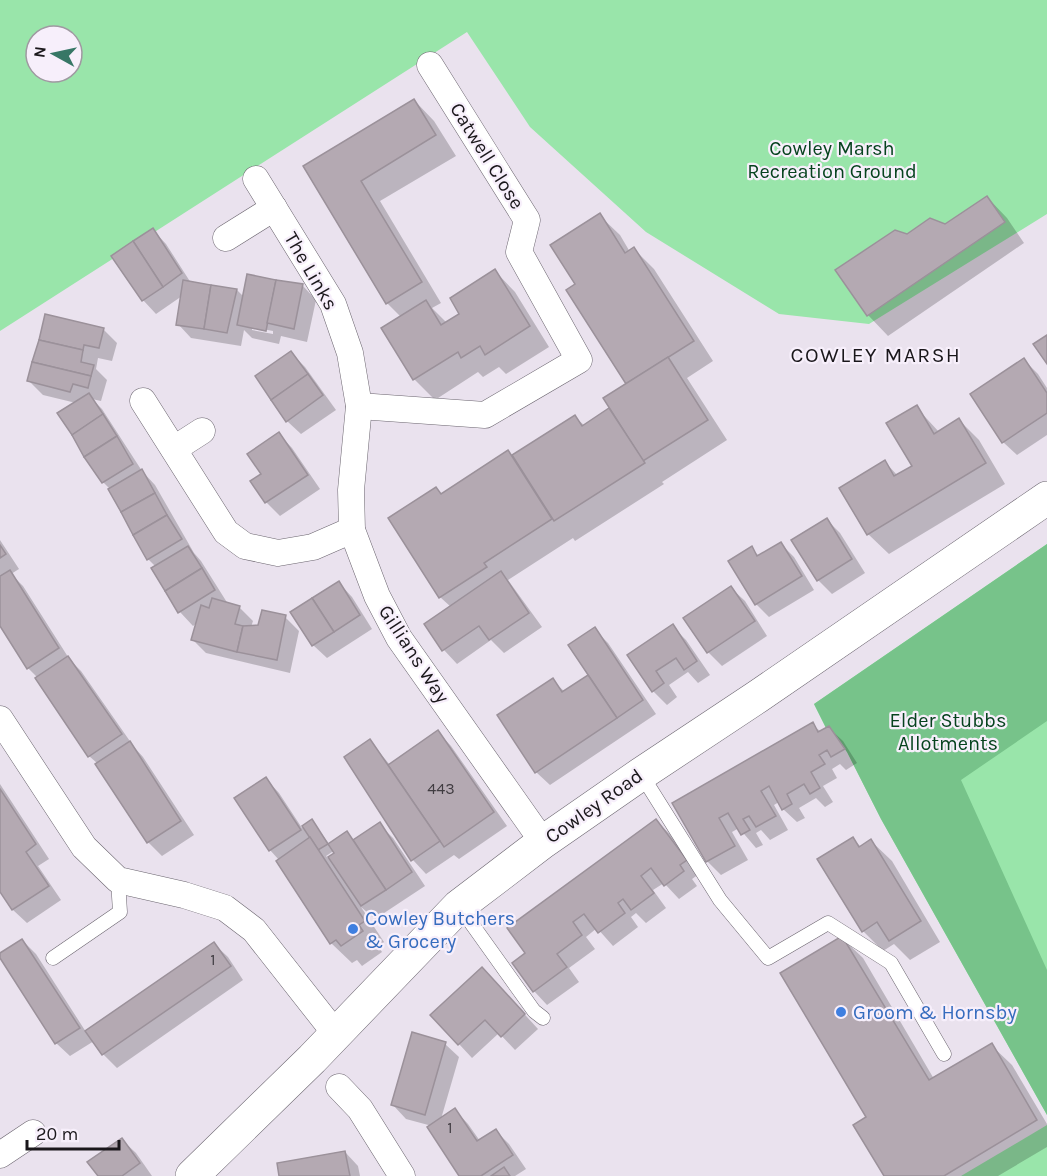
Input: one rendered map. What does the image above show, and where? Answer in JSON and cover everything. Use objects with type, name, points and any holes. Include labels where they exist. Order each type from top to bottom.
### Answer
[{"type":"main road","name":"Cowley Road","points":[[192,1176],[312,1059],[459,906],[543,842],[641,774],[758,697],[1047,498]]},
{"type":"street","name":"Catwell Close","points":[[359,406],[485,415],[579,360],[519,252],[527,220],[430,64]]},
{"type":"street","name":"The Links","points":[[256,179],[333,304],[350,353],[359,406]]},
{"type":"street","points":[[226,238],[274,208]]},
{"type":"street","points":[[143,401],[226,532],[245,546],[278,553],[313,547],[352,530]]},
{"type":"street","name":"Gillians Way","points":[[359,406],[351,490],[352,530],[376,597],[399,638],[543,842]]},
{"type":"street","points":[[174,449],[202,431]]},
{"type":"street","points":[[0,719],[84,847],[118,880],[184,895],[225,908],[254,930],[335,1033]]},
{"type":"street","points":[[339,1087],[360,1109],[402,1176]]},
{"type":"street","points":[[0,1155],[33,1133]]},
{"type":"lane","points":[[641,774],[720,900],[768,958],[828,923],[891,963],[944,1054]]},
{"type":"lane","points":[[53,958],[120,912],[118,880]]},
{"type":"lane","points":[[459,906],[534,1011],[543,1018]]},
{"type":"green space","name":"Cowley Marsh Recreation Ground","points":[[0,0],[1047,0],[1047,214],[869,324],[779,314],[646,232],[530,127],[467,32],[0,331]]},
{"type":"green space","name":"Elder Stubbs Allotments","points":[[1047,544],[1047,1115],[881,819],[847,752],[829,726],[826,728],[814,704]]},
{"type":"green space","name":"Elder Stubbs Allotments","points":[[1047,544],[1047,721],[961,780],[1047,970],[1047,1115],[881,819],[847,752],[829,726],[826,728],[814,704]]},
{"type":"green space","points":[[1047,1125],[1047,1176],[961,1176]]},
{"type":"building","points":[[414,99],[436,135],[361,181],[422,282],[386,304],[303,166]]},
{"type":"building","points":[[987,196],[1005,222],[867,316],[835,270],[895,230],[907,234],[930,218],[945,224]]},
{"type":"building","points":[[600,213],[625,253],[634,247],[694,341],[626,384],[566,290],[575,284],[550,245]]},
{"type":"building","points":[[153,228],[182,273],[163,287],[133,241]]},
{"type":"building","points":[[133,241],[163,287],[142,301],[111,256]]},
{"type":"building","points":[[495,269],[530,326],[485,355],[480,346],[461,358],[458,352],[413,380],[381,328],[426,300],[441,325],[459,314],[450,298]]},
{"type":"building","points":[[247,274],[276,280],[266,331],[237,325]]},
{"type":"building","points":[[183,280],[211,285],[204,329],[176,325]]},
{"type":"building","points":[[276,280],[303,284],[294,329],[267,323]]},
{"type":"building","points":[[211,285],[237,289],[227,333],[204,329]]},
{"type":"building","points":[[45,314],[104,328],[99,348],[84,345],[83,350],[39,340]]},
{"type":"building","points":[[1047,335],[1047,364],[1033,344]]},
{"type":"building","points":[[39,340],[83,350],[81,362],[94,365],[91,376],[32,362]]},
{"type":"building","points":[[291,351],[308,374],[271,400],[255,376]]},
{"type":"building","points":[[668,357],[708,420],[643,461],[603,398]]},
{"type":"building","points":[[1024,358],[1047,393],[1047,413],[1002,443],[970,394]]},
{"type":"building","points":[[32,362],[91,376],[88,388],[73,384],[70,392],[27,381]]},
{"type":"building","points":[[308,374],[323,395],[286,422],[271,400]]},
{"type":"building","points":[[89,393],[103,414],[72,435],[57,413]]},
{"type":"building","points":[[917,405],[934,434],[959,418],[986,463],[867,535],[839,488],[885,460],[894,476],[912,466],[886,423]]},
{"type":"building","points":[[609,408],[645,463],[554,521],[512,455],[575,415],[582,426]]},
{"type":"building","points":[[103,414],[117,436],[84,457],[72,435]]},
{"type":"building","points":[[279,432],[308,475],[265,503],[250,481],[261,474],[247,454]]},
{"type":"building","points":[[117,436],[133,464],[102,483],[84,457]]},
{"type":"building","points":[[508,450],[552,519],[484,563],[487,567],[439,598],[388,518],[436,487],[441,494]]},
{"type":"building","points":[[142,469],[155,493],[121,512],[108,489]]},
{"type":"building","points":[[155,493],[167,515],[133,535],[121,512]]},
{"type":"building","points":[[167,515],[182,539],[147,560],[133,535]]},
{"type":"building","points":[[827,518],[852,559],[817,581],[791,540]]},
{"type":"building","points":[[781,542],[802,576],[755,605],[728,561],[752,546],[757,556]]},
{"type":"building","points":[[0,545],[6,554],[0,558]]},
{"type":"building","points":[[188,546],[202,568],[165,591],[151,568]]},
{"type":"building","points":[[202,568],[215,590],[178,613],[165,591]]},
{"type":"building","points":[[10,570],[59,648],[27,669],[0,626],[0,576]]},
{"type":"building","points":[[501,571],[529,613],[489,640],[479,626],[442,651],[424,624]]},
{"type":"building","points":[[339,581],[360,615],[334,632],[312,598]]},
{"type":"building","points":[[731,586],[755,621],[707,653],[683,618]]},
{"type":"building","points":[[212,598],[240,606],[235,624],[243,626],[237,652],[191,640],[201,605],[209,608]]},
{"type":"building","points":[[312,598],[334,632],[312,646],[290,612]]},
{"type":"building","points":[[262,610],[286,615],[277,660],[237,652],[243,626],[258,625]]},
{"type":"building","points":[[673,624],[697,661],[684,670],[676,658],[656,671],[664,683],[652,692],[627,655]]},
{"type":"building","points":[[595,627],[643,700],[617,718],[568,645]]},
{"type":"building","points":[[68,656],[122,734],[88,757],[35,678]]},
{"type":"building","points":[[588,675],[617,718],[535,773],[497,715],[553,678],[562,692]]},
{"type":"building","points":[[813,722],[818,732],[829,726],[845,749],[831,757],[827,750],[819,755],[825,764],[811,772],[820,788],[810,794],[804,784],[787,794],[792,804],[782,810],[769,786],[761,791],[776,816],[756,827],[749,816],[743,819],[750,830],[741,835],[728,813],[719,818],[735,846],[706,862],[672,803]]},
{"type":"building","points":[[438,730],[494,812],[444,847],[388,765]]},
{"type":"building","points":[[370,739],[440,841],[411,861],[344,757]]},
{"type":"building","points":[[130,741],[181,821],[147,843],[95,764]]},
{"type":"building","points":[[266,777],[301,830],[269,851],[234,798]]},
{"type":"building","points":[[0,789],[36,844],[26,852],[49,886],[12,910],[0,892]]},
{"type":"building","points":[[312,819],[328,844],[318,850],[302,826]]},
{"type":"building","points":[[656,819],[687,860],[680,865],[684,871],[664,886],[651,868],[641,876],[654,893],[631,910],[623,899],[618,903],[625,913],[598,933],[584,914],[573,922],[582,935],[557,954],[567,967],[533,992],[512,963],[525,953],[507,928]]},
{"type":"building","points":[[380,822],[412,872],[386,890],[353,840]]},
{"type":"building","points":[[347,831],[386,890],[361,906],[328,857],[334,853],[328,844]]},
{"type":"building","points":[[310,837],[365,921],[359,925],[363,931],[341,946],[336,940],[330,944],[276,861]]},
{"type":"building","points":[[853,837],[859,847],[871,839],[921,921],[889,941],[877,922],[862,932],[817,859]]},
{"type":"building","points":[[842,936],[929,1080],[992,1043],[1037,1120],[944,1176],[884,1176],[853,1125],[866,1117],[780,973]]},
{"type":"building","points":[[22,939],[80,1028],[55,1044],[0,958],[0,953]]},
{"type":"building","points":[[214,942],[231,966],[102,1055],[85,1031]]},
{"type":"building","points":[[482,967],[525,1014],[501,1037],[485,1020],[458,1045],[430,1015]]},
{"type":"building","points":[[412,1032],[446,1042],[425,1115],[391,1105]]},
{"type":"building","points":[[455,1108],[477,1141],[496,1129],[513,1155],[481,1176],[459,1176],[427,1127]]},
{"type":"building","points":[[122,1138],[140,1163],[122,1176],[98,1176],[87,1162]]},
{"type":"building","points":[[345,1151],[350,1176],[279,1176],[277,1163]]},
{"type":"building","points":[[504,1167],[510,1176],[491,1176]]},
{"type":"place","name":"Cowley Butchers & Grocery","points":[[353,929]]},
{"type":"place","name":"Groom & Hornsby","points":[[841,1012]]},
{"type":"district","name":"COWLEY MARSH","points":[[876,355]]}]
